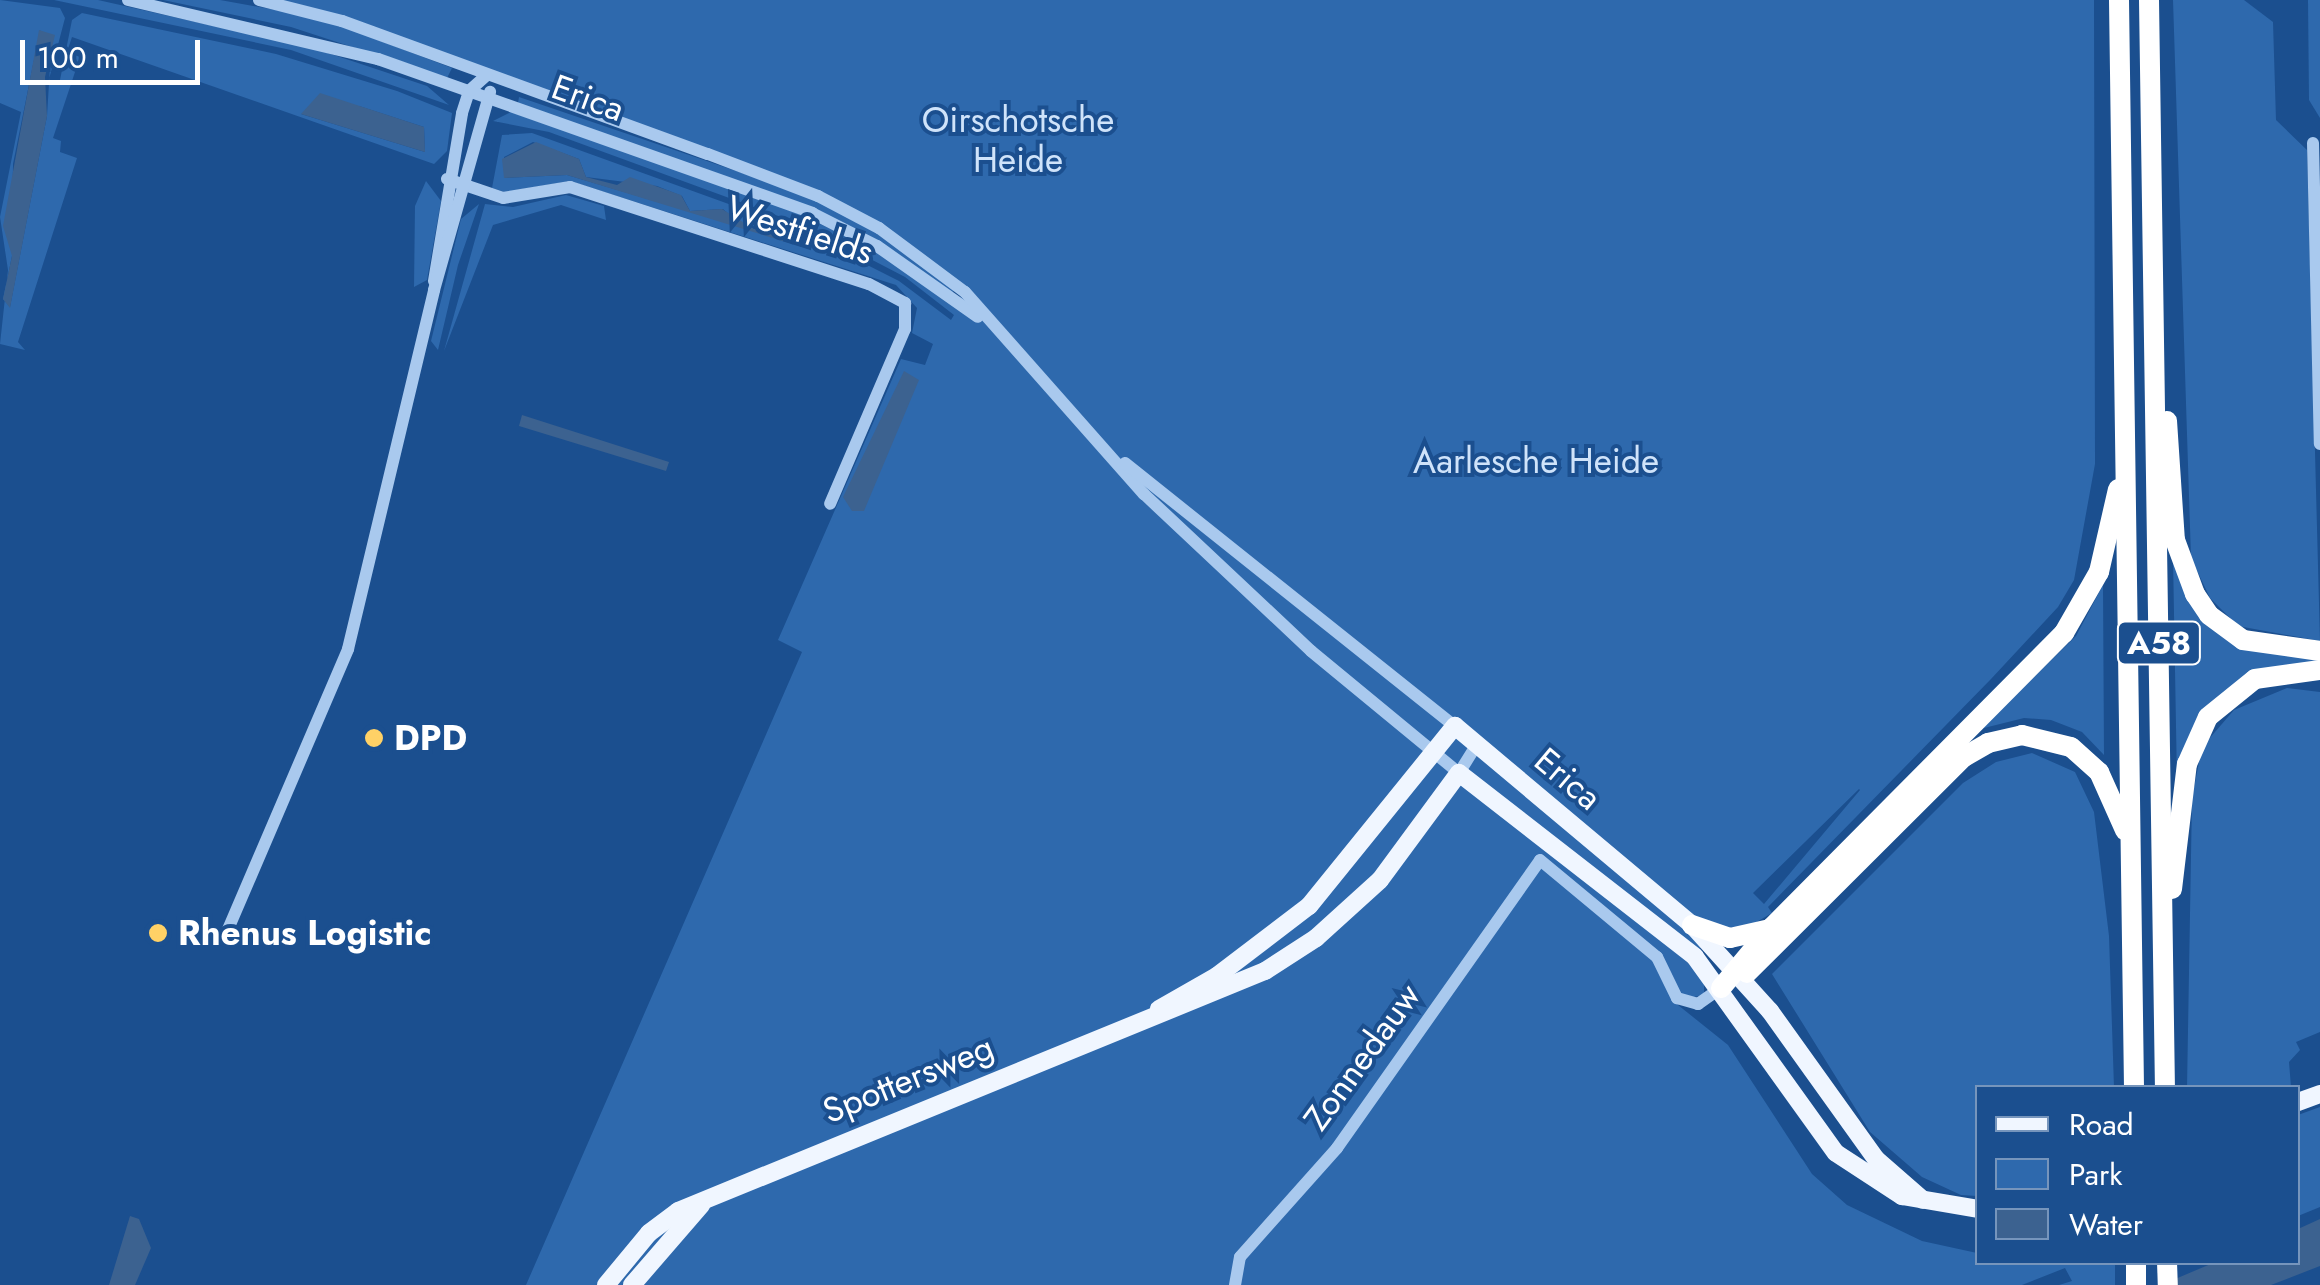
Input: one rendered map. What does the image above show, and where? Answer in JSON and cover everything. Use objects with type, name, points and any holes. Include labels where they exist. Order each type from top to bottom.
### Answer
[{"type":"highway","name":"A58","points":[[2119,0],[2134,1085]]},
{"type":"highway","name":"A58","points":[[2150,0],[2165,1085]]},
{"type":"highway","name":"A58","points":[[2155,341],[2176,540],[2186,579],[2209,615],[2243,640],[2320,652]]},
{"type":"highway","name":"A58","points":[[1738,973],[1772,928],[2064,633],[2098,572],[2125,458]]},
{"type":"highway","name":"A58","points":[[2163,946],[2184,779],[2201,726],[2226,697],[2256,680],[2320,670]]},
{"type":"highway","name":"A58","points":[[1738,973],[1964,758],[1988,743],[2033,736],[2082,754],[2104,780],[2130,841]]},
{"type":"highway","points":[[1692,924],[1730,938],[1772,928]]},
{"type":"highway","points":[[1721,988],[1738,973]]},
{"type":"main road","name":"Erica","points":[[1454,726],[1692,924],[1738,973],[1876,1159],[1923,1200]]},
{"type":"main road","name":"Spottersweg","points":[[1137,1023],[1216,976],[1310,906],[1454,726]]},
{"type":"main road","name":"Erica","points":[[1458,772],[1643,912],[1721,988],[1836,1153],[1882,1186],[1923,1200],[1975,1209]]},
{"type":"main road","name":"Spottersweg","points":[[606,1285],[648,1233],[704,1200],[1232,988],[1316,938],[1380,880],[1458,772]]},
{"type":"main road","name":"Spottersweg","points":[[632,1285],[704,1200]]},
{"type":"street","name":"Erica","points":[[128,0],[320,41],[469,90],[851,231],[996,331]]},
{"type":"street","name":"Erica","points":[[259,0],[328,16],[844,208],[937,268],[1222,573],[1458,772]]},
{"type":"street","points":[[226,934],[335,690],[434,290],[491,98],[487,75],[469,90],[446,179],[434,290]]},
{"type":"street","points":[[2313,143],[2320,444]]},
{"type":"street","name":"Westfields","points":[[446,179],[503,198],[570,187],[870,284],[905,304],[905,330],[830,504]]},
{"type":"street","name":"Erica","points":[[1119,460],[1146,475],[1454,726]]},
{"type":"street","name":"Spottersweg","points":[[1458,772],[1477,744]]},
{"type":"street","name":"Zonnedauw","points":[[1236,1285],[1240,1257],[1336,1148],[1540,860],[1657,957],[1677,998],[1698,1004],[1721,988]]},
{"type":"green space","points":[[0,0],[60,8],[65,18],[49,78],[50,67],[40,30],[13,164],[12,256],[7,281],[0,217],[21,112],[0,103]]},
{"type":"green space","points":[[54,0],[98,0],[316,49],[427,86],[449,105],[291,50]]},
{"type":"green space","points":[[163,0],[220,0],[320,18],[452,68],[447,78],[291,27]]},
{"type":"green space","name":"Aarlesche Heide","points":[[280,0],[2094,0],[2095,464],[2074,580],[2058,607],[1991,679],[1768,907],[1772,913],[1748,927],[1720,928],[1687,962],[1704,980],[1704,995],[1673,1001],[1728,1045],[1812,1174],[1847,1205],[1922,1241],[1975,1253],[1975,1265],[2115,1265],[2115,1285],[2059,1285],[2072,1281],[2065,1268],[2022,1285],[526,1285],[802,652],[778,640],[901,359],[925,365],[933,344],[912,333],[917,308],[896,285],[570,181],[505,192],[492,188],[502,135],[532,133],[790,226],[899,281],[951,320],[954,315],[905,277],[811,228],[549,132],[493,121],[511,112],[788,209],[882,253],[958,306],[965,288],[871,219]],"holes":[[[533,142],[579,159],[586,177],[657,186],[682,196],[690,211],[723,209],[741,225],[776,228],[809,247],[567,175],[504,178],[504,157]],[[1860,790],[1764,904],[1753,893]]]},
{"type":"green space","points":[[2173,0],[2244,0],[2273,22],[2276,120],[2307,150],[2320,641],[2238,626],[2210,598],[2191,558]]},
{"type":"green space","points":[[2308,0],[2320,0],[2320,118],[2309,100]]},
{"type":"green space","points":[[82,13],[276,54],[397,91],[452,113],[447,151],[434,164],[72,37],[67,52],[80,57],[53,138],[61,141],[60,152],[77,158],[18,342],[25,350],[0,344],[5,301],[10,307],[47,116],[49,83],[59,85],[72,20]],"holes":[[[359,106],[424,127],[425,152],[301,114]]]},
{"type":"green space","points":[[519,97],[798,192],[855,218],[955,289],[952,293],[885,246],[518,103]]},
{"type":"green space","points":[[426,181],[441,201],[427,280],[414,287],[415,206]]},
{"type":"green space","points":[[566,195],[604,206],[606,220],[561,205],[493,225],[444,351],[485,204],[513,207]]},
{"type":"green space","points":[[479,204],[458,265],[438,350],[431,341],[461,219]]},
{"type":"green space","points":[[2173,558],[2203,614],[2320,662],[2233,686],[2177,782]]},
{"type":"green space","points":[[2103,585],[2104,755],[2082,732],[2051,720],[2024,718],[1980,729],[2076,636]]},
{"type":"green space","points":[[2287,688],[2320,692],[2320,1032],[2296,1042],[2300,1050],[2289,1062],[2291,1085],[2187,1085],[2192,798],[2202,747],[2234,710]]},
{"type":"green space","points":[[2032,753],[2075,772],[2094,812],[2109,936],[2114,1085],[1975,1085],[1975,1196],[1961,1195],[1922,1177],[1870,1132],[1772,974],[1963,783],[1996,762]]},
{"type":"green space","points":[[2320,1107],[2320,1207],[2300,1215],[2300,1114]]},
{"type":"water","points":[[39,30],[55,35],[45,77],[47,116],[10,308],[3,299],[12,256],[3,226]]},
{"type":"water","points":[[320,93],[424,127],[425,152],[301,114]]},
{"type":"water","points":[[536,142],[579,159],[586,177],[617,185],[630,177],[681,195],[690,211],[722,209],[754,229],[772,227],[801,238],[809,249],[567,175],[504,178],[502,159]]},
{"type":"water","points":[[904,371],[919,380],[864,511],[852,511],[843,497]]},
{"type":"water","points":[[522,415],[669,462],[666,471],[519,426]]},
{"type":"water","points":[[130,1216],[139,1219],[151,1248],[135,1285],[109,1285]]},
{"type":"water","points":[[2320,1219],[2320,1266],[2271,1285],[2161,1285],[2208,1265],[2300,1265],[2300,1228]]},
{"type":"place","name":"DPD","points":[[374,738]]},
{"type":"place","name":"Rhenus Logistic","points":[[158,933]]},
{"type":"park label","name":"Oirschotsche Heide","points":[[1018,140]]}]
